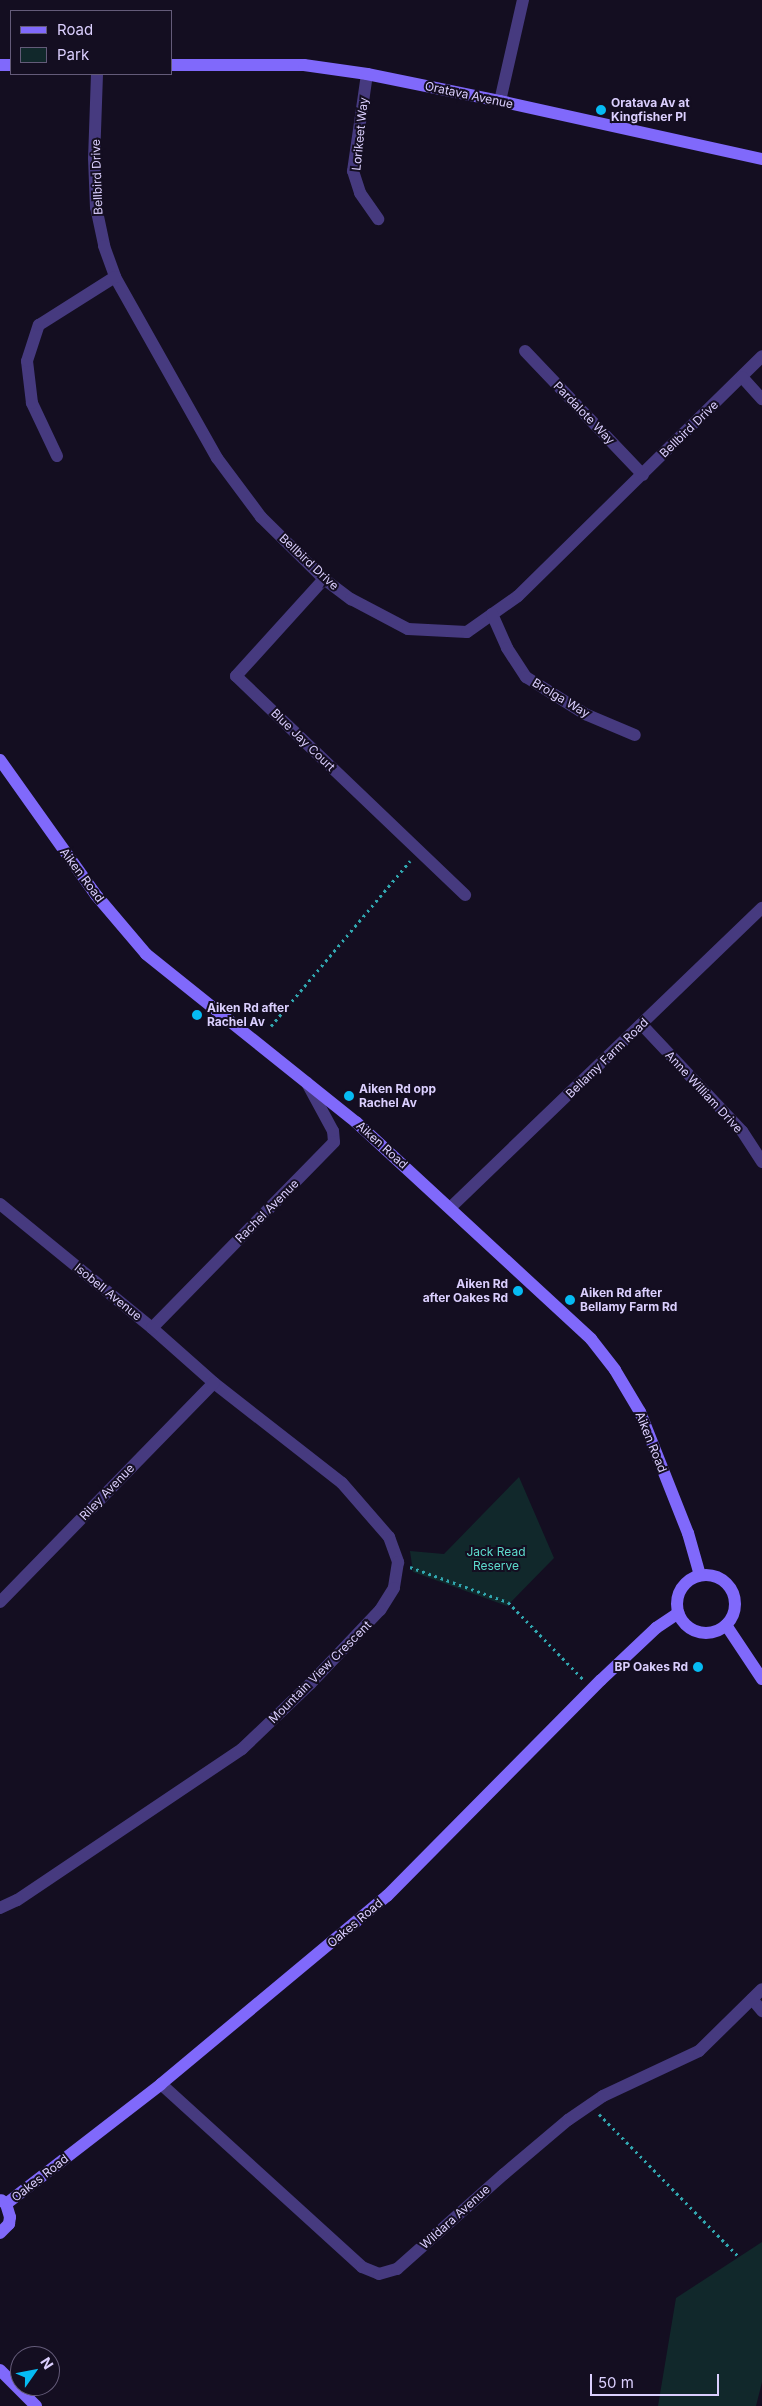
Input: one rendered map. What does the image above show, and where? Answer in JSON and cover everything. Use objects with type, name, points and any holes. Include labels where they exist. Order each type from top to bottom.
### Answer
[{"type":"street","points":[[500,101],[523,0]]},
{"type":"street","name":"Oratava Avenue","points":[[172,65],[304,65],[367,74],[500,101],[762,159]]},
{"type":"street","name":"Lorikeet Way","points":[[367,74],[353,171],[360,193],[378,219]]},
{"type":"street","name":"Bellbird Drive","points":[[97,75],[94,158],[96,206],[104,246],[115,277],[218,458],[262,517],[324,579],[350,600],[408,629],[466,632],[518,596],[762,356]]},
{"type":"street","points":[[56,456],[32,403],[27,361],[40,325],[115,277]]},
{"type":"street","name":"Pardalote Way","points":[[525,351],[643,474]]},
{"type":"street","points":[[742,377],[762,399]]},
{"type":"street","name":"Blue Jay Court","points":[[324,579],[236,676],[465,895]]},
{"type":"street","name":"Brolga Way","points":[[492,614],[508,648],[526,677],[585,714],[635,735]]},
{"type":"street","name":"Aiken Road","points":[[0,760],[96,895],[146,954],[356,1122],[591,1339],[615,1370],[640,1412],[688,1533],[700,1574]]},
{"type":"street","name":"Bellamy Farm Road","points":[[450,1208],[762,908]]},
{"type":"street","name":"Anne William Drive","points":[[642,1025],[742,1131],[762,1162]]},
{"type":"street","name":"Rachel Avenue","points":[[152,1328],[334,1142],[333,1130],[306,1081]]},
{"type":"street","name":"Isobell Avenue","points":[[0,1204],[152,1328],[214,1383]]},
{"type":"street","name":"Mountain View Crescent","points":[[0,1908],[17,1900],[242,1749],[310,1684],[380,1610],[394,1588],[398,1562],[389,1537],[342,1483],[214,1383]]},
{"type":"street","name":"Riley Avenue","points":[[0,1602],[214,1383]]},
{"type":"street","points":[[700,1574],[713,1575],[730,1587],[734,1596],[735,1607],[726,1625],[716,1632],[701,1633],[684,1623],[678,1613],[677,1602],[683,1586],[700,1574]]},
{"type":"street","name":"Oakes Road","points":[[3,2202],[161,2084],[387,1896],[592,1689],[656,1628],[678,1613]]},
{"type":"street","points":[[726,1625],[762,1679]]},
{"type":"street","name":"Wildara Avenue","points":[[161,2084],[362,2266],[379,2274],[397,2269],[568,2120],[603,2096],[700,2051],[762,1989]]},
{"type":"street","points":[[752,1999],[762,2011]]},
{"type":"street","points":[[0,2233],[8,2224],[10,2217],[3,2202]]},
{"type":"street","points":[[0,2370],[36,2406]]},
{"type":"path","points":[[271,1026],[419,851]]},
{"type":"path","points":[[398,1562],[508,1602],[592,1689]]},
{"type":"path","points":[[590,2105],[739,2257]]},
{"type":"green space","name":"Jack Read Reserve","points":[[519,1477],[554,1558],[507,1606],[413,1572],[410,1551],[444,1554]]},
{"type":"green space","points":[[762,2242],[762,2382],[756,2406],[658,2406],[676,2298]]},
{"type":"place","name":"Oratava Av at Kingfisher Pl","points":[[601,110]]},
{"type":"place","name":"Aiken Rd after Rachel Av","points":[[197,1015]]},
{"type":"place","name":"Aiken Rd opp Rachel Av","points":[[349,1096]]},
{"type":"place","name":"Aiken Rd after Oakes Rd","points":[[518,1291]]},
{"type":"place","name":"Aiken Rd after Bellamy Farm Rd","points":[[570,1300]]},
{"type":"place","name":"BP Oakes Rd","points":[[698,1667]]}]
